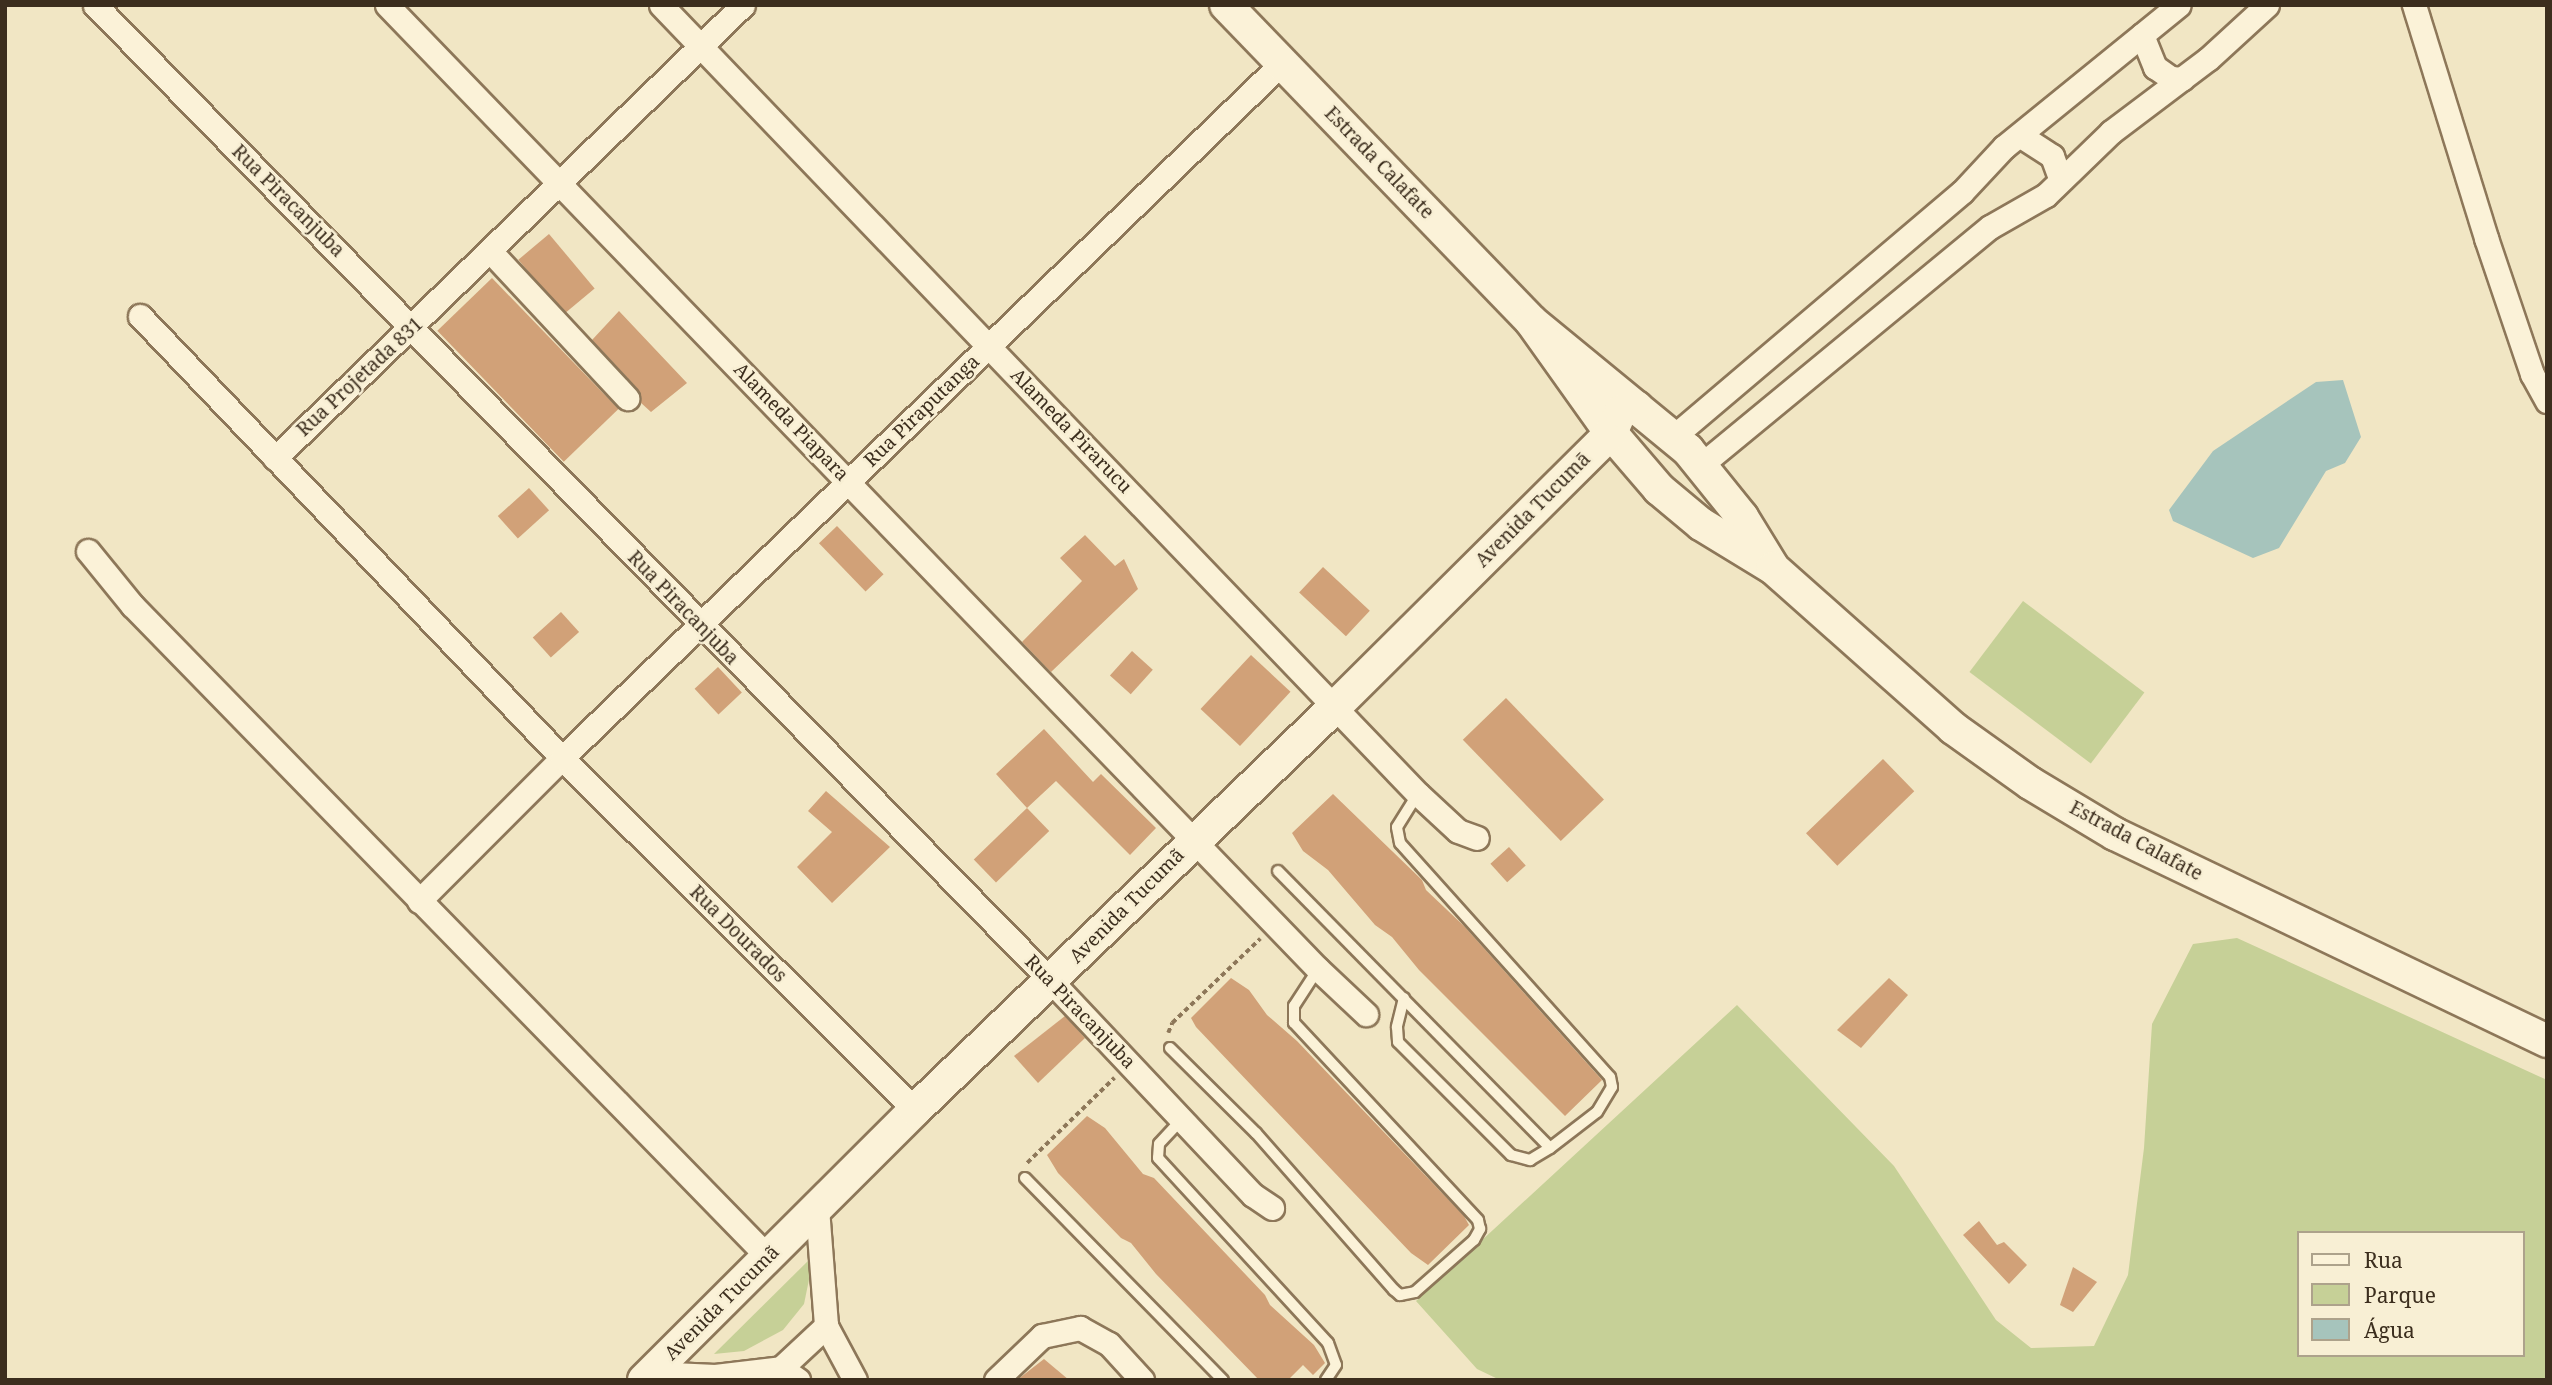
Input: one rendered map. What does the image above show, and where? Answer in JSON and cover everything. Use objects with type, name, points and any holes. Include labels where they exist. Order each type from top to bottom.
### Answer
[{"type":"street","name":"Rua Piracanjuba","points":[[95,5],[413,327],[699,625],[1051,981],[1253,1195],[1272,1208]]},
{"type":"street","name":"Alameda Piapara","points":[[387,5],[1318,969],[1366,1014]]},
{"type":"street","name":"Alameda Pirarucu","points":[[661,5],[1336,706]]},
{"type":"street","name":"Rua Projetada 831","points":[[275,458],[562,184],[743,5]]},
{"type":"street","name":"Estrada Calafate","points":[[1226,5],[1531,321],[1673,437],[1710,475],[1773,568]]},
{"type":"street","points":[[1673,437],[1962,192],[2004,147],[2021,136],[2179,5]]},
{"type":"street","points":[[1682,508],[1694,510],[1711,503],[1710,475],[1990,227],[2046,195],[2060,178],[2112,132],[2182,79],[2267,5]]},
{"type":"street","points":[[2414,5],[2532,374],[2547,401]]},
{"type":"street","points":[[2142,35],[2155,67],[2171,78],[2182,79]]},
{"type":"street","name":"Rua Piraputanga","points":[[419,901],[562,758],[1282,63]]},
{"type":"street","points":[[2021,136],[2052,156],[2060,178]]},
{"type":"street","points":[[491,252],[627,398]]},
{"type":"street","points":[[140,316],[562,758]]},
{"type":"street","name":"Estrada Calafate","points":[[1531,321],[1611,433],[1659,489],[1682,508],[1773,568],[1943,719],[2030,783],[2115,834],[2543,1033]]},
{"type":"street","name":"Avenida Tucumã","points":[[648,1376],[915,1110],[1336,706],[1611,433],[1621,411],[1637,407]]},
{"type":"street","points":[[88,551],[132,606],[768,1257]]},
{"type":"street","points":[[1336,706],[1418,794],[1458,831],[1477,838]]},
{"type":"street","name":"Rua Dourados","points":[[562,758],[915,1110]]},
{"type":"street","points":[[817,1208],[827,1326],[855,1380]]},
{"type":"street","points":[[648,1376],[790,1374],[827,1326]]},
{"type":"street","points":[[996,1380],[1042,1336],[1080,1328],[1109,1344],[1142,1380]]},
{"type":"lane","points":[[1404,998],[1397,1027],[1398,1042],[1511,1155],[1530,1160],[1550,1148],[1597,1112],[1612,1087],[1610,1077],[1400,843],[1396,827],[1418,794]]},
{"type":"lane","points":[[1278,871],[1550,1148]]},
{"type":"lane","points":[[1170,1048],[1261,1138],[1394,1290],[1400,1295],[1415,1292],[1474,1240],[1480,1229],[1478,1220],[1294,1023],[1293,1006],[1318,969]]},
{"type":"lane","points":[[1183,1118],[1159,1143],[1158,1158],[1328,1343],[1336,1365],[1326,1380]]},
{"type":"lane","points":[[1025,1178],[1223,1380]]},
{"type":"path","points":[[1170,1048],[1165,1040],[1172,1023],[1276,924]]},
{"type":"path","points":[[1025,1178],[1032,1156],[1130,1063]]},
{"type":"green space","points":[[2023,601],[2144,692],[2091,764],[1969,672]]},
{"type":"green space","points":[[2237,938],[2547,1080],[2547,1380],[1500,1380],[1477,1369],[1416,1301],[1737,1005],[1894,1166],[1996,1320],[2031,1348],[2094,1346],[2128,1275],[2144,1148],[2152,1024],[2193,944]]},
{"type":"green space","points":[[814,1255],[804,1304],[783,1330],[744,1351],[714,1354]]},
{"type":"water","points":[[2343,380],[2361,437],[2345,463],[2326,471],[2279,548],[2253,558],[2173,521],[2169,510],[2213,451],[2316,382]]},
{"type":"building","points":[[549,234],[595,288],[564,314],[518,260]]},
{"type":"building","points":[[492,278],[618,409],[564,462],[437,331]]},
{"type":"building","points":[[619,311],[687,383],[651,412],[640,402],[637,388],[592,340]]},
{"type":"building","points":[[529,488],[549,510],[518,538],[498,516]]},
{"type":"building","points":[[837,526],[884,574],[866,592],[819,543]]},
{"type":"building","points":[[1085,535],[1115,566],[1124,559],[1138,589],[1051,672],[1022,642],[1082,581],[1060,558]]},
{"type":"building","points":[[1323,567],[1370,611],[1346,636],[1299,593]]},
{"type":"building","points":[[561,612],[579,632],[551,657],[533,637]]},
{"type":"building","points":[[1132,651],[1153,670],[1131,694],[1110,676]]},
{"type":"building","points":[[1251,655],[1290,692],[1240,746],[1201,709]]},
{"type":"building","points":[[718,667],[742,693],[718,714],[695,689]]},
{"type":"building","points":[[1506,698],[1604,799],[1561,841],[1463,740]]},
{"type":"building","points":[[1044,729],[1093,782],[1101,774],[1156,828],[1130,855],[1056,781],[1027,808],[996,774]]},
{"type":"building","points":[[1883,759],[1914,791],[1837,866],[1806,833]]},
{"type":"building","points":[[826,791],[890,847],[832,903],[797,867],[832,832],[808,811]]},
{"type":"building","points":[[1333,794],[1422,880],[1426,890],[1464,926],[1602,1080],[1565,1116],[1419,970],[1392,937],[1375,925],[1328,870],[1303,851],[1292,833]]},
{"type":"building","points":[[1027,808],[1049,831],[996,882],[974,859]]},
{"type":"building","points":[[1509,847],[1526,866],[1507,882],[1490,864]]},
{"type":"building","points":[[1231,978],[1249,990],[1267,1015],[1297,1041],[1464,1216],[1469,1225],[1428,1265],[1411,1253],[1196,1027],[1191,1018]]},
{"type":"building","points":[[1889,978],[1908,995],[1861,1048],[1837,1030]]},
{"type":"building","points":[[1065,1016],[1085,1038],[1038,1083],[1014,1056]]},
{"type":"building","points":[[1087,1116],[1105,1128],[1143,1174],[1154,1178],[1265,1295],[1270,1305],[1314,1345],[1325,1363],[1313,1375],[1303,1365],[1288,1380],[1259,1380],[1156,1274],[1131,1243],[1121,1238],[1058,1173],[1047,1155]]},
{"type":"building","points":[[1979,1221],[1997,1245],[2004,1242],[2027,1265],[2009,1284],[1963,1235]]},
{"type":"building","points":[[2073,1267],[2097,1282],[2073,1312],[2060,1305]]},
{"type":"building","points":[[1044,1359],[1069,1380],[1017,1380]]}]
